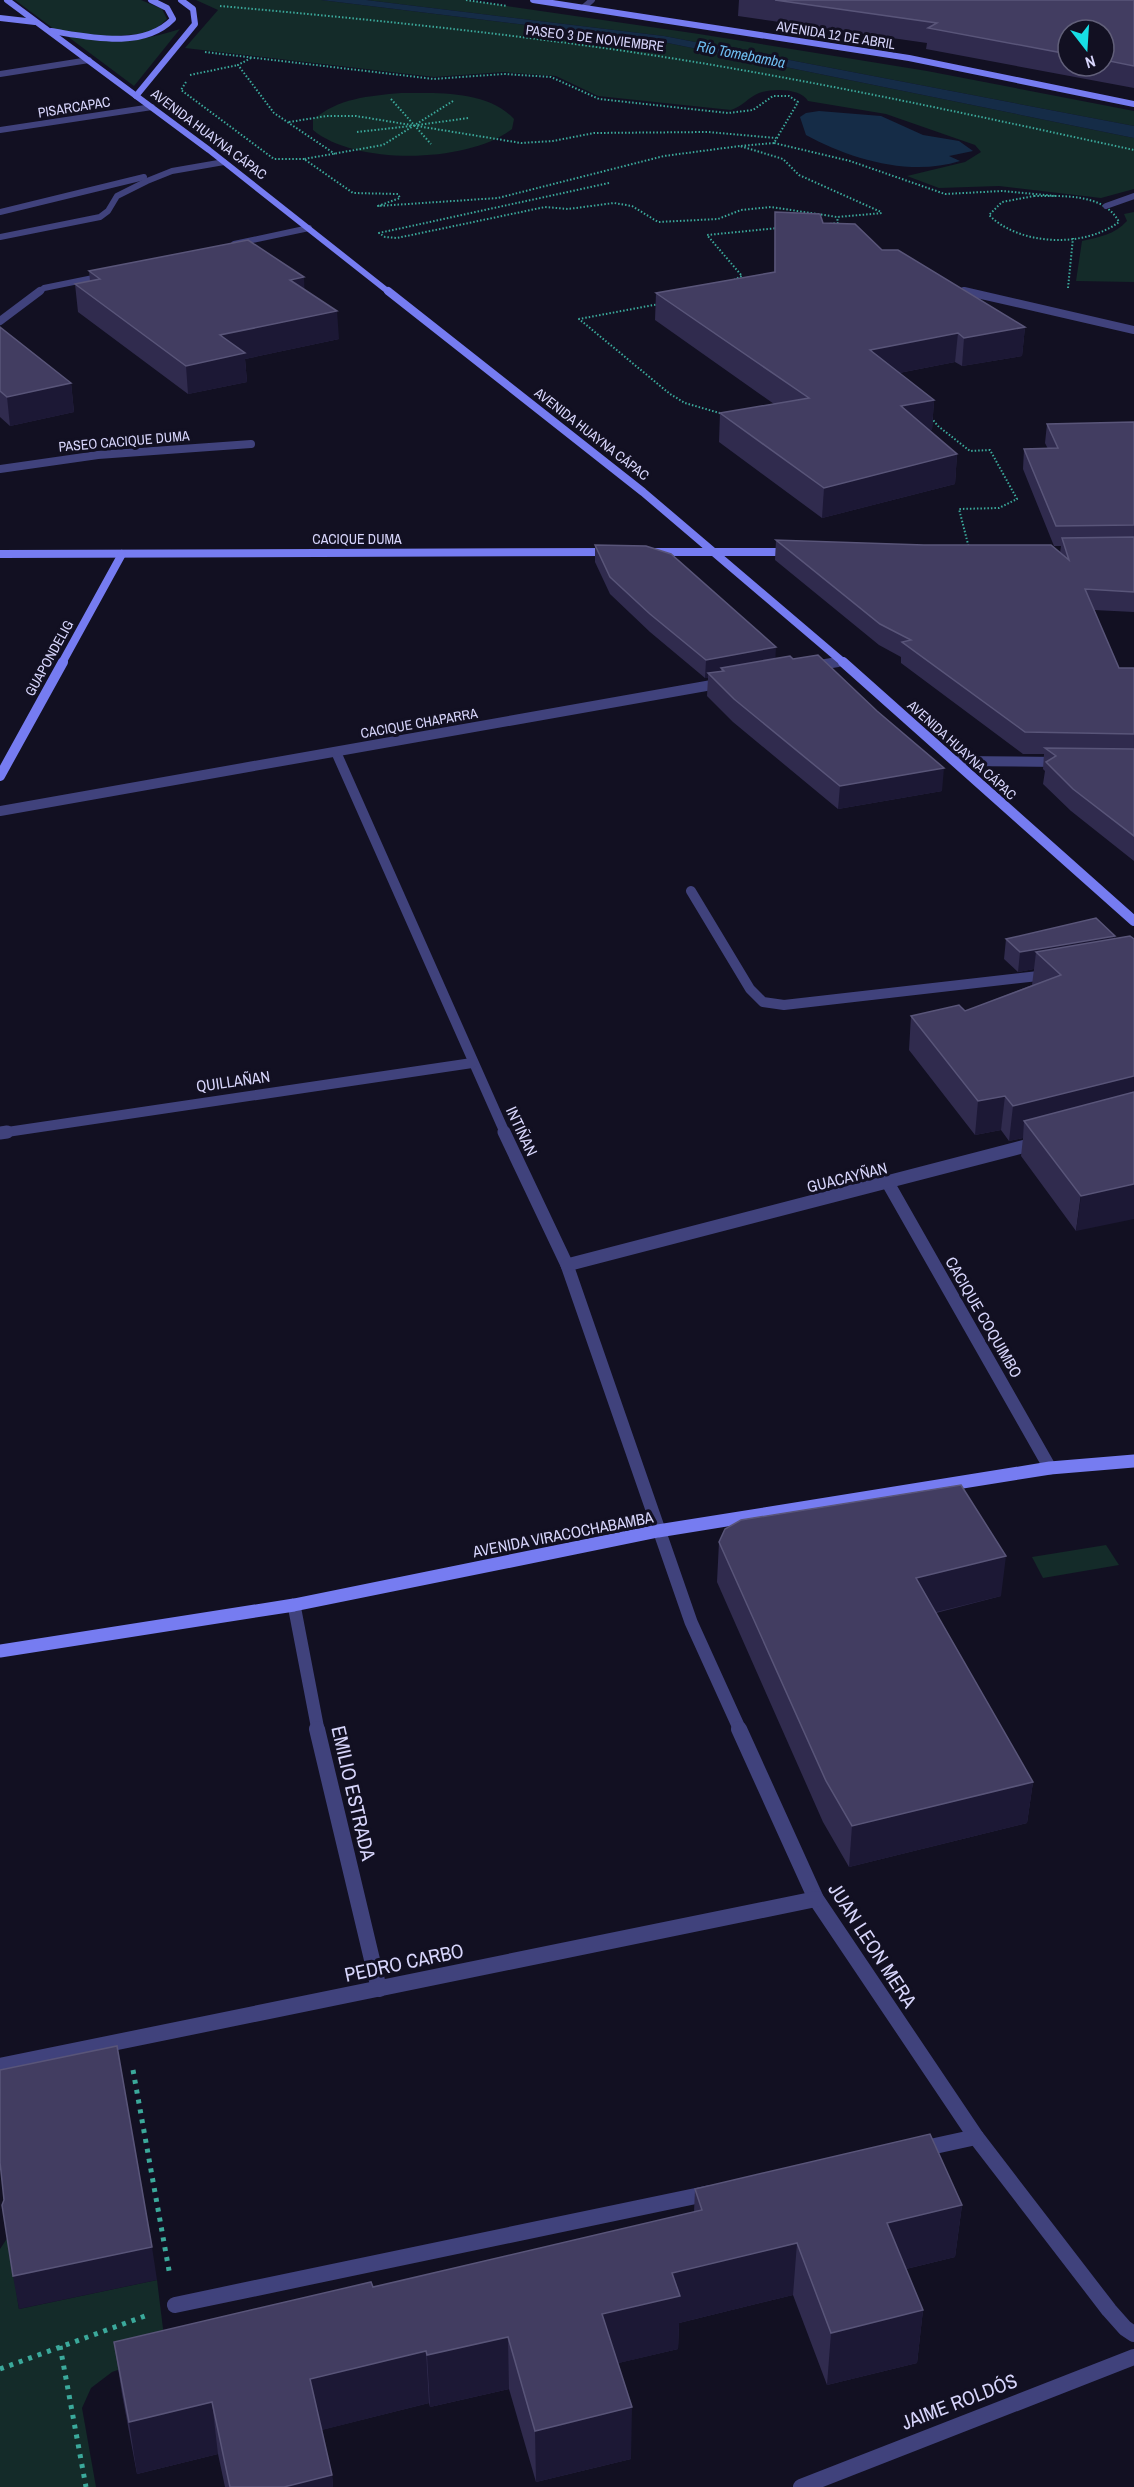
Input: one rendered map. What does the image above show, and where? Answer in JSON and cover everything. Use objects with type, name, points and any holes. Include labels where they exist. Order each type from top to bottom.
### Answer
[{"type":"street","name":"AVENIDA HUAYNA CÁPAC","points":[[7,0],[224,162],[643,492],[842,662],[1134,921]]},
{"type":"street","points":[[50,31],[105,38],[159,32],[169,27],[173,19],[167,9],[151,0]]},
{"type":"street","name":"AVENIDA 12 DE ABRIL","points":[[533,0],[909,58],[1134,104]]},
{"type":"street","points":[[584,7],[592,0]]},
{"type":"street","points":[[136,96],[195,24],[196,15],[184,1]]},
{"type":"street","points":[[0,18],[38,22]]},
{"type":"street","points":[[0,74],[89,60]]},
{"type":"street","name":"PISARCAPAC","points":[[0,130],[152,107]]},
{"type":"street","points":[[0,212],[171,171],[224,162]]},
{"type":"street","points":[[0,237],[100,217],[108,211],[117,196],[171,171]]},
{"type":"street","points":[[1106,206],[1134,196]]},
{"type":"street","points":[[227,246],[309,228]]},
{"type":"street","points":[[0,321],[44,288],[113,274]]},
{"type":"street","points":[[963,291],[1134,330]]},
{"type":"street","name":"PASEO CACIQUE DUMA","points":[[0,469],[98,455],[251,444]]},
{"type":"street","name":"CACIQUE DUMA","points":[[0,554],[617,552]]},
{"type":"street","points":[[640,552],[802,552]]},
{"type":"street","name":"GUAPONDELIG","points":[[0,776],[122,554]]},
{"type":"street","points":[[807,668],[842,662]]},
{"type":"street","name":"CACIQUE CHAPARRA","points":[[0,811],[736,680]]},
{"type":"street","name":"INTIÑAN","points":[[336,752],[472,1063],[567,1265],[658,1531]]},
{"type":"street","points":[[955,761],[1074,763]]},
{"type":"street","points":[[691,891],[750,989],[763,1002],[784,1005],[1060,973]]},
{"type":"street","name":"QUILLAÑAN","points":[[0,1133],[472,1063]]},
{"type":"street","name":"GUACAYÑAN","points":[[567,1265],[888,1184],[1045,1141]]},
{"type":"street","name":"CACIQUE COQUIMBO","points":[[888,1184],[1015,1403],[1050,1468]]},
{"type":"street","name":"AVENIDA VIRACOCHABAMBA","points":[[0,1651],[294,1605],[658,1531],[1050,1468],[1134,1461]]},
{"type":"street","name":"JUAN LEON MERA","points":[[658,1531],[691,1622],[816,1899],[976,2137],[1109,2310],[1125,2328],[1134,2334]]},
{"type":"street","name":"EMILIO ESTRADA","points":[[294,1605],[319,1738],[379,1989]]},
{"type":"street","name":"PEDRO CARBO","points":[[0,2066],[816,1899]]},
{"type":"street","points":[[906,2152],[976,2137]]},
{"type":"street","points":[[175,2305],[732,2189]]},
{"type":"street","name":"JAIME ROLDÓS","points":[[801,2487],[1134,2357]]},
{"type":"path","name":"PASEO 3 DE NOVIEMBRE","points":[[184,1],[370,19],[663,57],[877,96],[1134,150]]},
{"type":"path","points":[[195,51],[434,79],[504,74],[551,77],[599,99],[728,113],[753,110],[773,96],[794,98],[798,102],[774,143]]},
{"type":"path","points":[[252,57],[238,65],[190,75],[181,90],[273,159],[304,159],[383,145],[453,101]]},
{"type":"path","points":[[238,65],[274,113],[335,154]]},
{"type":"path","points":[[392,99],[431,144]]},
{"type":"path","points":[[289,122],[341,115],[370,117],[521,143],[553,141],[594,134],[708,132],[776,138]]},
{"type":"path","points":[[357,132],[468,118]]},
{"type":"path","points":[[304,159],[353,193],[398,194],[400,198],[378,206],[400,206],[498,198],[664,156],[774,143],[850,161],[945,194],[1002,191],[1056,196],[1084,199],[1106,206],[1117,214],[1119,222],[1101,234],[1074,238],[1039,237],[1018,234],[1002,228],[988,215],[992,208],[1016,198],[1056,196]]},
{"type":"path","points":[[609,183],[379,233],[385,237],[397,238],[545,207],[568,209],[614,203],[632,206],[658,222],[718,219],[741,210],[771,207],[837,217],[883,213],[799,175],[783,159],[740,146]]},
{"type":"path","points":[[829,224],[838,223],[837,217]]},
{"type":"path","points":[[732,280],[741,276],[706,235],[786,228]]},
{"type":"path","points":[[1068,294],[1074,238]]},
{"type":"path","points":[[663,304],[579,319],[685,404],[731,415]]},
{"type":"path","points":[[926,413],[935,419],[938,426],[970,451],[990,450],[1017,499],[999,508],[959,508],[970,552]]},
{"type":"path","points":[[0,2369],[175,2305],[134,2074]]},
{"type":"path","points":[[60,2346],[86,2487]]},
{"type":"green space","points":[[15,0],[141,0],[162,9],[167,19],[155,30],[105,37],[54,29]]},
{"type":"green space","points":[[196,0],[321,0],[658,41],[1134,138],[1134,189],[1101,198],[999,186],[939,188],[907,176],[965,162],[981,152],[975,145],[886,114],[808,101],[793,91],[771,90],[759,93],[731,110],[598,96],[556,76],[503,72],[434,77],[185,48],[218,10]]},
{"type":"green space","points":[[366,0],[466,0],[699,34],[927,71],[1134,111],[1134,126],[664,36]]},
{"type":"green space","points":[[180,29],[134,86],[67,36],[124,41]]},
{"type":"green space","points":[[401,93],[461,95],[476,98],[503,110],[514,119],[512,129],[493,140],[469,149],[412,156],[356,150],[332,142],[313,130],[313,120],[333,107],[354,99]]},
{"type":"green space","points":[[1134,212],[1134,282],[1076,281],[1082,241],[1106,235],[1117,229],[1127,221],[1124,214]]},
{"type":"green space","points":[[1106,1545],[1119,1565],[1043,1578],[1032,1557]]},
{"type":"green space","points":[[8,2237],[19,2309],[157,2280],[167,2361],[132,2365],[112,2372],[91,2388],[82,2408],[96,2487],[0,2487],[0,2249]]},
{"type":"water","name":"Río Tomebamba","points":[[321,0],[366,0],[664,36],[1134,126],[1134,138],[658,41]]},
{"type":"water","points":[[819,111],[881,116],[923,135],[959,141],[973,151],[949,156],[960,161],[921,167],[881,163],[861,158],[806,135],[800,117],[806,113]]},
{"type":"building","points":[[775,0],[1134,0],[1134,66],[1116,62],[1116,18],[1056,18],[1056,52],[928,28],[937,23]]},
{"type":"building","points":[[775,212],[820,214],[823,223],[855,224],[882,250],[898,250],[1025,327],[964,338],[958,333],[870,350],[934,400],[901,406],[957,454],[824,488],[720,413],[809,398],[656,293],[775,272]]},
{"type":"building","points":[[248,240],[304,277],[290,280],[337,311],[220,335],[245,353],[186,366],[75,284],[100,279],[89,271]]},
{"type":"building","points":[[0,327],[71,383],[7,397],[0,391]]},
{"type":"building","points":[[1134,422],[1134,525],[1056,526],[1024,449],[1058,448],[1047,424]]},
{"type":"building","points":[[1134,537],[1134,592],[1085,589],[1119,668],[1134,668],[1134,734],[1025,732],[902,642],[911,640],[880,624],[776,540],[924,545],[1051,545],[1069,560],[1062,538]]},
{"type":"building","points":[[595,545],[646,546],[671,554],[776,647],[706,660],[650,614],[610,577]]},
{"type":"building","points":[[818,655],[877,711],[944,768],[840,786],[734,699],[708,673],[724,671],[721,668],[790,656],[793,659]]},
{"type":"building","points":[[1045,748],[1134,749],[1134,836],[1073,789],[1046,762],[1056,756]]},
{"type":"building","points":[[1096,918],[1115,936],[1020,952],[1006,939]]},
{"type":"building","points":[[1130,936],[1134,939],[1134,1076],[1013,1106],[1005,1096],[978,1101],[911,1016],[959,1005],[965,1011],[1061,975],[1036,952]]},
{"type":"building","points":[[1134,1092],[1134,1184],[1081,1196],[1024,1121]]},
{"type":"building","points":[[961,1485],[1006,1556],[916,1578],[1033,1782],[852,1826],[826,1781],[719,1542],[725,1529],[741,1520]]},
{"type":"building","points":[[117,2046],[152,2247],[13,2276],[2,2205],[4,2200],[0,2162],[0,2070]]},
{"type":"building","points":[[930,2134],[962,2205],[887,2223],[923,2310],[831,2333],[797,2243],[672,2273],[680,2296],[602,2314],[632,2407],[535,2431],[508,2337],[427,2355],[426,2351],[310,2379],[332,2475],[284,2487],[230,2487],[212,2402],[129,2422],[114,2342],[371,2282],[373,2287],[702,2210],[695,2189]]}]
